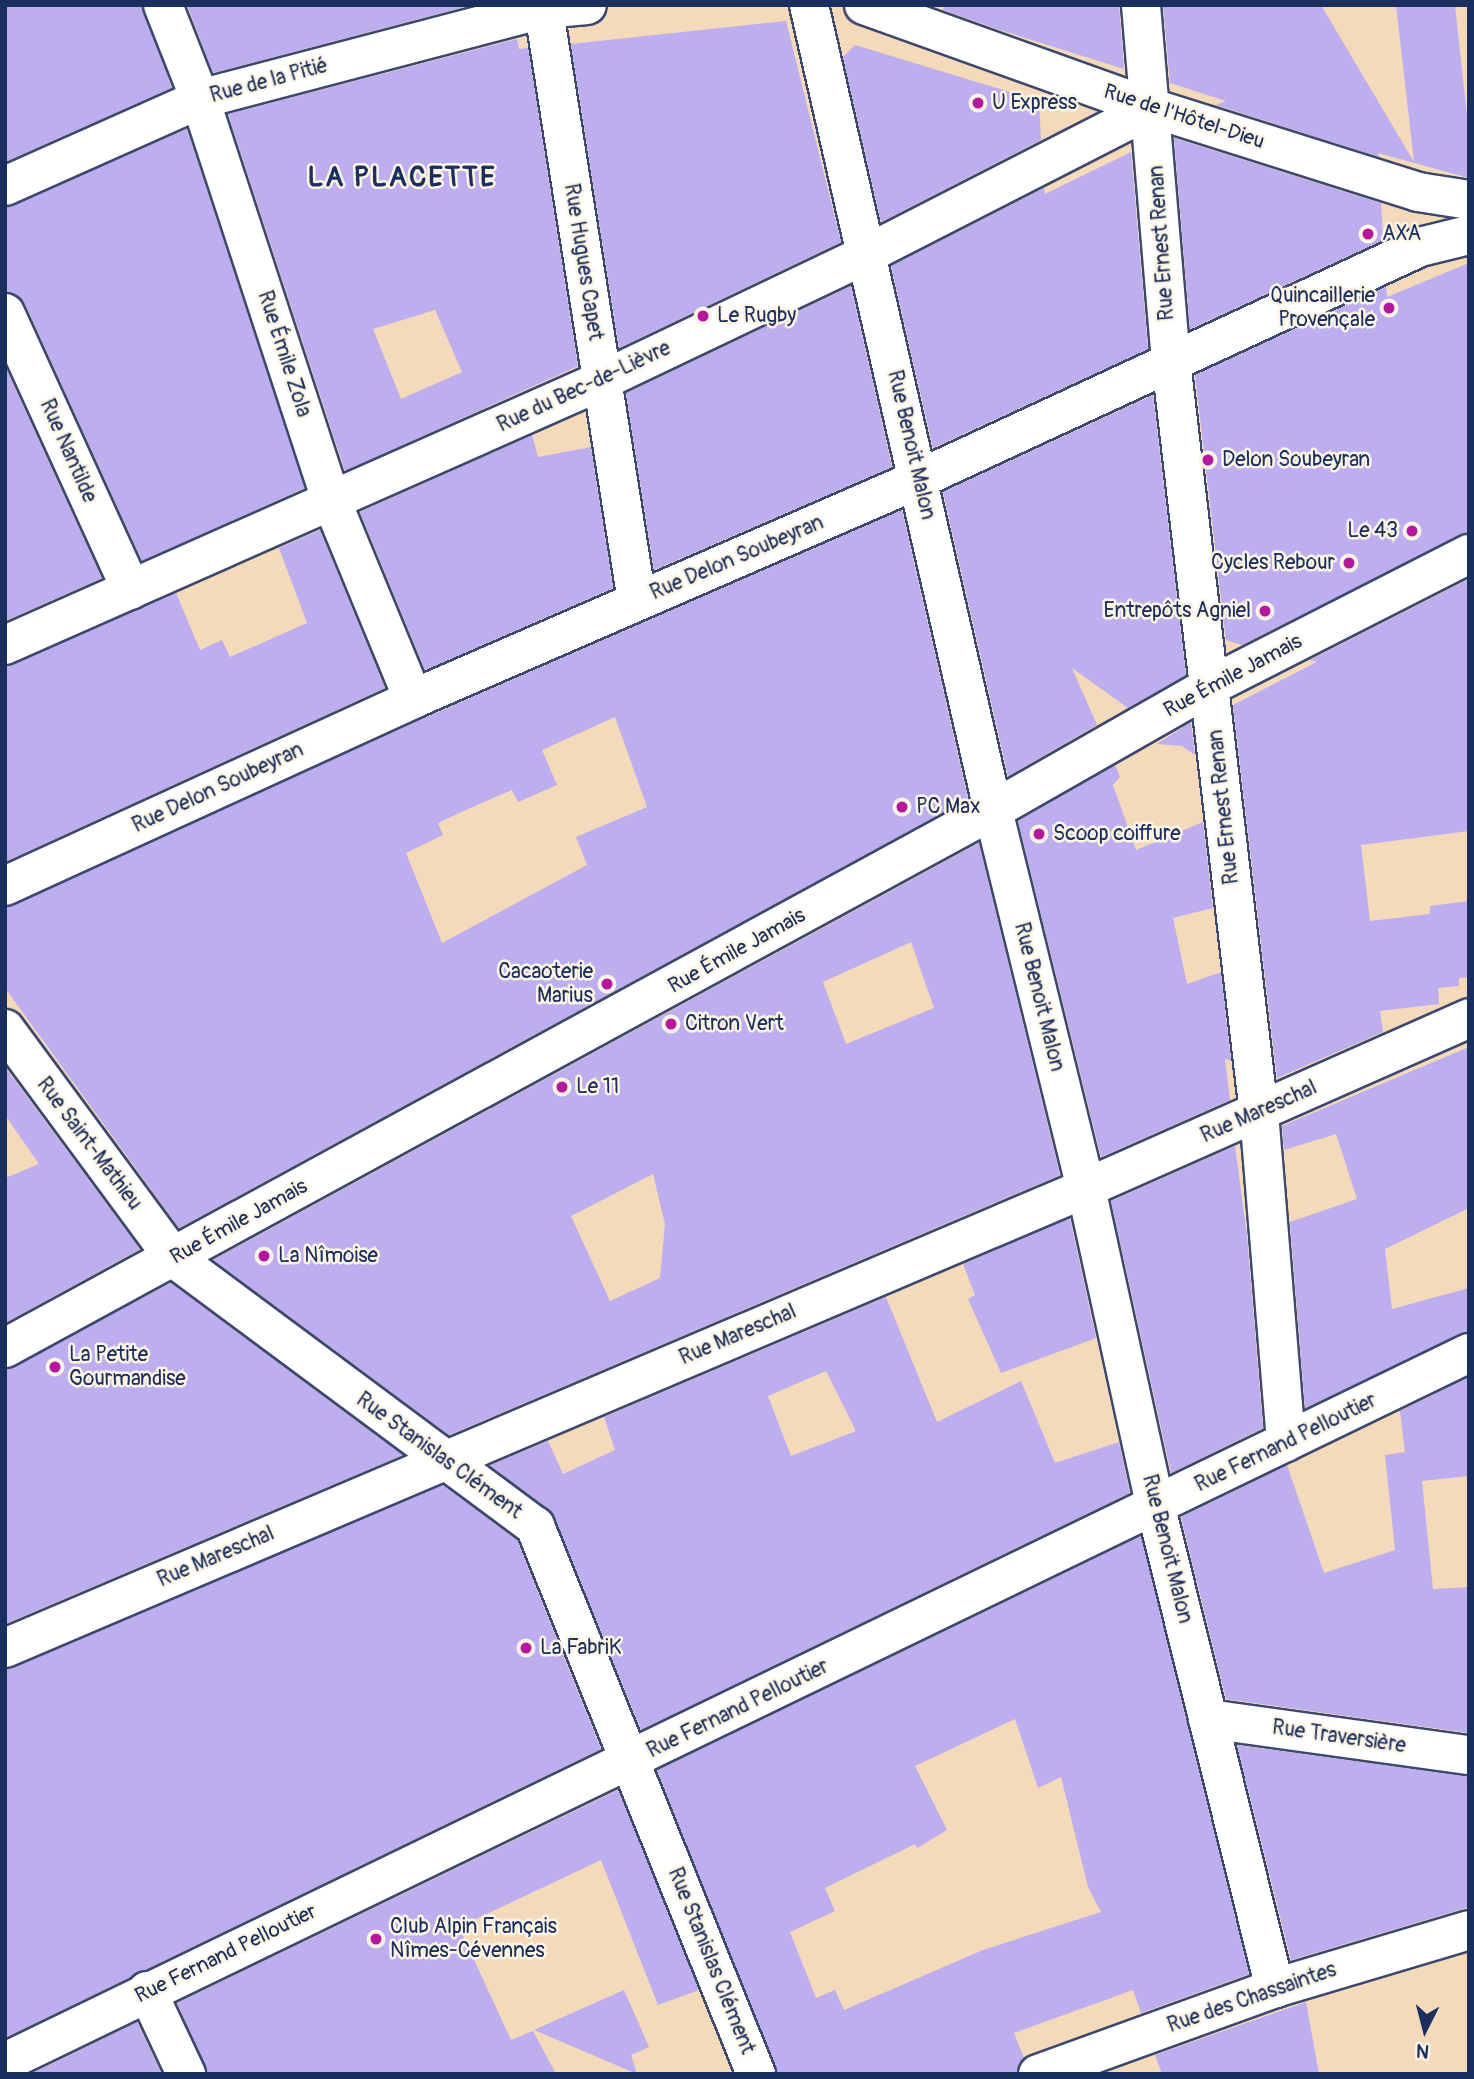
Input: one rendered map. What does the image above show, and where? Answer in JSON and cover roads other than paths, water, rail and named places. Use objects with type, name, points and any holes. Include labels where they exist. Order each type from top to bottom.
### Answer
[{"type":"street","name":"Rue Émile Zola","points":[[163,5],[200,99],[332,502],[413,699]]},
{"type":"street","name":"Rue de la Pitié","points":[[5,186],[200,99],[544,7],[587,5]]},
{"type":"street","name":"Rue Benoit Malon","points":[[809,5],[993,810],[1086,1188],[1156,1508],[1275,1987]]},
{"type":"street","name":"Rue de l'Hôtel-Dieu","points":[[864,5],[1152,108],[1418,192],[1469,200]]},
{"type":"street","name":"Rue Ernest Renan","points":[[1141,5],[1152,108],[1171,362],[1259,1113],[1286,1442]]},
{"type":"street","name":"Rue Hugues Capet","points":[[544,7],[637,601]]},
{"type":"street","name":"Rue du Bec-de-Lièvre","points":[[5,645],[601,381],[865,255],[1152,108]]},
{"type":"street","points":[[1418,192],[1420,247]]},
{"type":"street","name":"Rue Delon Soubeyran","points":[[5,886],[413,699],[919,479],[1420,247],[1469,235]]},
{"type":"street","name":"Rue Nantilde","points":[[5,313],[131,590]]},
{"type":"street","name":"Rue Émile Jamais","points":[[5,1348],[993,810],[1210,686],[1469,554]]},
{"type":"street","name":"Rue Mareschal","points":[[5,1648],[440,1460],[1086,1188],[1469,1018]]},
{"type":"street","name":"Rue Saint-Mathieu","points":[[9,1041],[174,1258]]},
{"type":"street","name":"Rue Stanislas Clément","points":[[174,1258],[440,1460],[535,1526],[756,2074]]},
{"type":"street","name":"Rue Fernand Pelloutier","points":[[5,2062],[147,1991],[1156,1508],[1469,1353]]},
{"type":"street","name":"Rue Traversière","points":[[1208,1719],[1469,1755]]},
{"type":"street","name":"Rue des Chassaintes","points":[[1038,2074],[1275,1987],[1469,1930]]},
{"type":"street","points":[[147,1991],[186,2074]]},
{"type":"place","name":"U Express","points":[[978,103]]},
{"type":"place","name":"AXA","points":[[1368,234]]},
{"type":"place","name":"Quincaillerie Provençale","points":[[1389,308]]},
{"type":"place","name":"Le Rugby","points":[[703,316]]},
{"type":"place","name":"Delon Soubeyran","points":[[1208,460]]},
{"type":"place","name":"Le 43","points":[[1412,531]]},
{"type":"place","name":"Cycles Rebour","points":[[1349,563]]},
{"type":"place","name":"Entrepôts Agniel","points":[[1265,611]]},
{"type":"place","name":"PC Max","points":[[902,807]]},
{"type":"place","name":"Scoop coiffure","points":[[1039,834]]},
{"type":"place","name":"Cacaoterie Marius","points":[[607,984]]},
{"type":"place","name":"Citron Vert","points":[[671,1024]]},
{"type":"place","name":"Le 11","points":[[562,1087]]},
{"type":"place","name":"La Nîmoise","points":[[264,1256]]},
{"type":"place","name":"La Petite Gourmandise","points":[[55,1367]]},
{"type":"place","name":"La FabriK","points":[[526,1648]]},
{"type":"place","name":"Club Alpin Français Nîmes-Cévennes","points":[[376,1939]]},
{"type":"district","name":"LA PLACETTE","points":[[402,178]]}]
